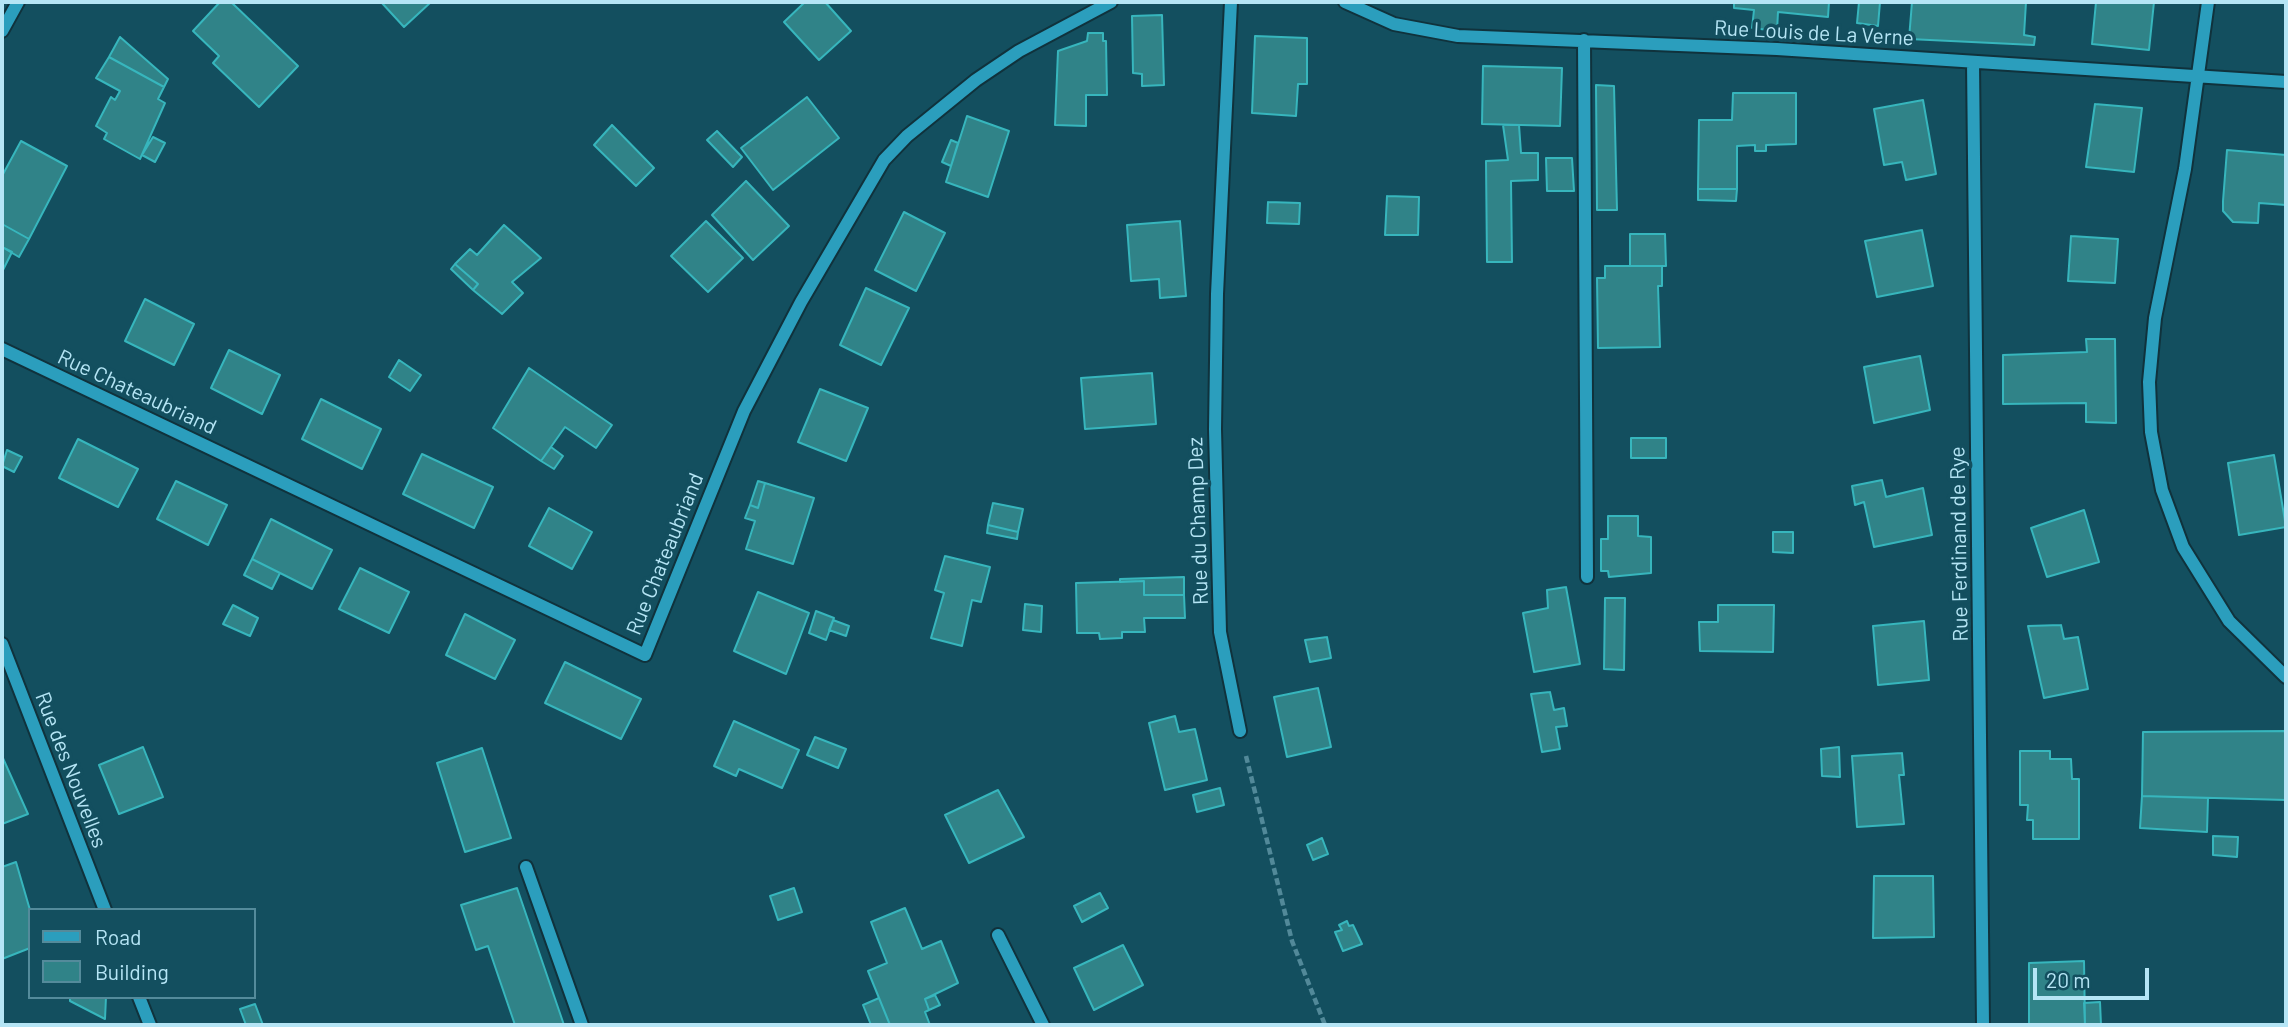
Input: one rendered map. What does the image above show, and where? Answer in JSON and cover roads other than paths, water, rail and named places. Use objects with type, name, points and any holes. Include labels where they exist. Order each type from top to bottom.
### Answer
[{"type":"street","points":[[2,32],[18,2]]},
{"type":"street","name":"Rue Chateaubriand","points":[[2,349],[645,655],[744,411],[801,302],[884,160],[907,136],[976,80],[1019,51],[1111,2]]},
{"type":"street","name":"Rue du Champ Dez","points":[[1231,2],[1217,294],[1215,429],[1220,632],[1240,731]]},
{"type":"street","name":"Rue Louis de La Verne","points":[[1345,2],[1370,15],[1425,32],[1777,49],[2286,82]]},
{"type":"street","points":[[2208,2],[2185,169],[2155,318],[2149,382],[2151,432],[2162,490],[2183,547],[2229,621],[2286,677]]},
{"type":"street","points":[[1584,40],[1587,578]]},
{"type":"street","name":"Rue Ferdinand de Rye","points":[[1973,62],[1983,1025]]},
{"type":"street","name":"Rue des Nouvelles","points":[[2,644],[104,908]]},
{"type":"street","points":[[526,867],[582,1025]]},
{"type":"street","points":[[998,935],[1043,1025]]},
{"type":"street","points":[[140,999],[149,1025]]}]
